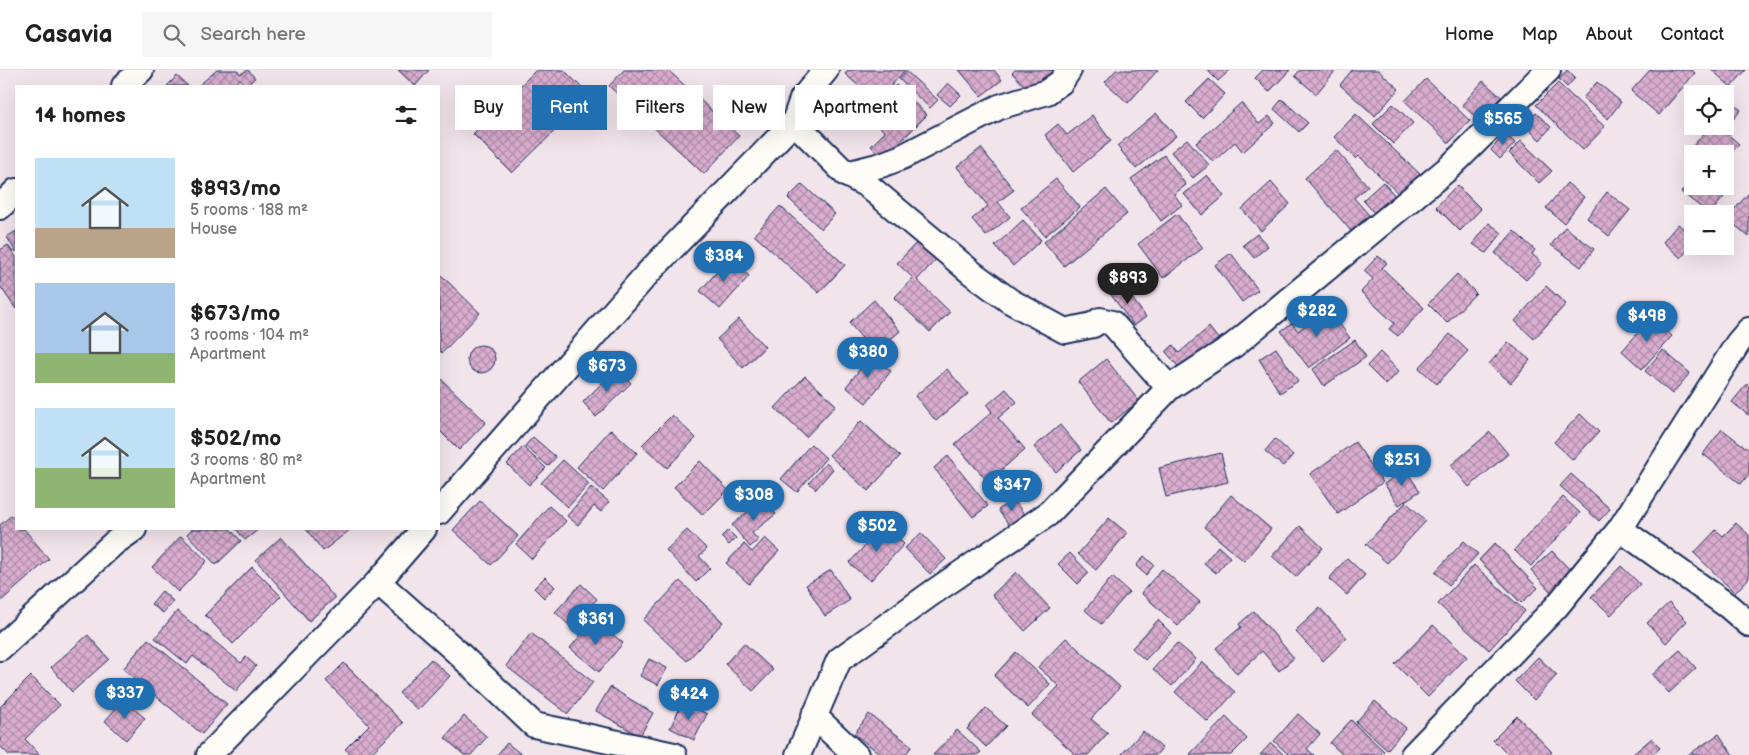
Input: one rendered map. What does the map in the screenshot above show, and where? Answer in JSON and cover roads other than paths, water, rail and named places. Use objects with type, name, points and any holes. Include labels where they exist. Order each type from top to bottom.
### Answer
[{"type":"street","points":[[125,85],[140,70]]},
{"type":"street","points":[[440,511],[647,274],[794,122],[802,99],[826,70]]},
{"type":"street","points":[[846,174],[881,165],[902,157],[999,107],[1047,92],[1061,82],[1068,70]]},
{"type":"street","points":[[798,755],[839,660],[932,593],[1048,514],[1169,388],[1234,345],[1451,166],[1548,70]]},
{"type":"street","points":[[794,122],[846,174],[866,184],[972,273],[1010,301],[1065,330],[1094,325],[1100,320],[1112,323],[1169,388]]},
{"type":"street","points":[[0,207],[15,192]]},
{"type":"street","points":[[1413,755],[1556,607],[1620,529],[1738,344],[1749,330]]},
{"type":"street","points":[[1620,529],[1728,606],[1749,624]]},
{"type":"street","points":[[0,648],[114,543],[133,530]]},
{"type":"street","points":[[208,755],[378,582],[423,530]]},
{"type":"street","points":[[378,582],[456,651],[534,725],[674,755]]},
{"type":"street","points":[[814,716],[856,755]]}]
